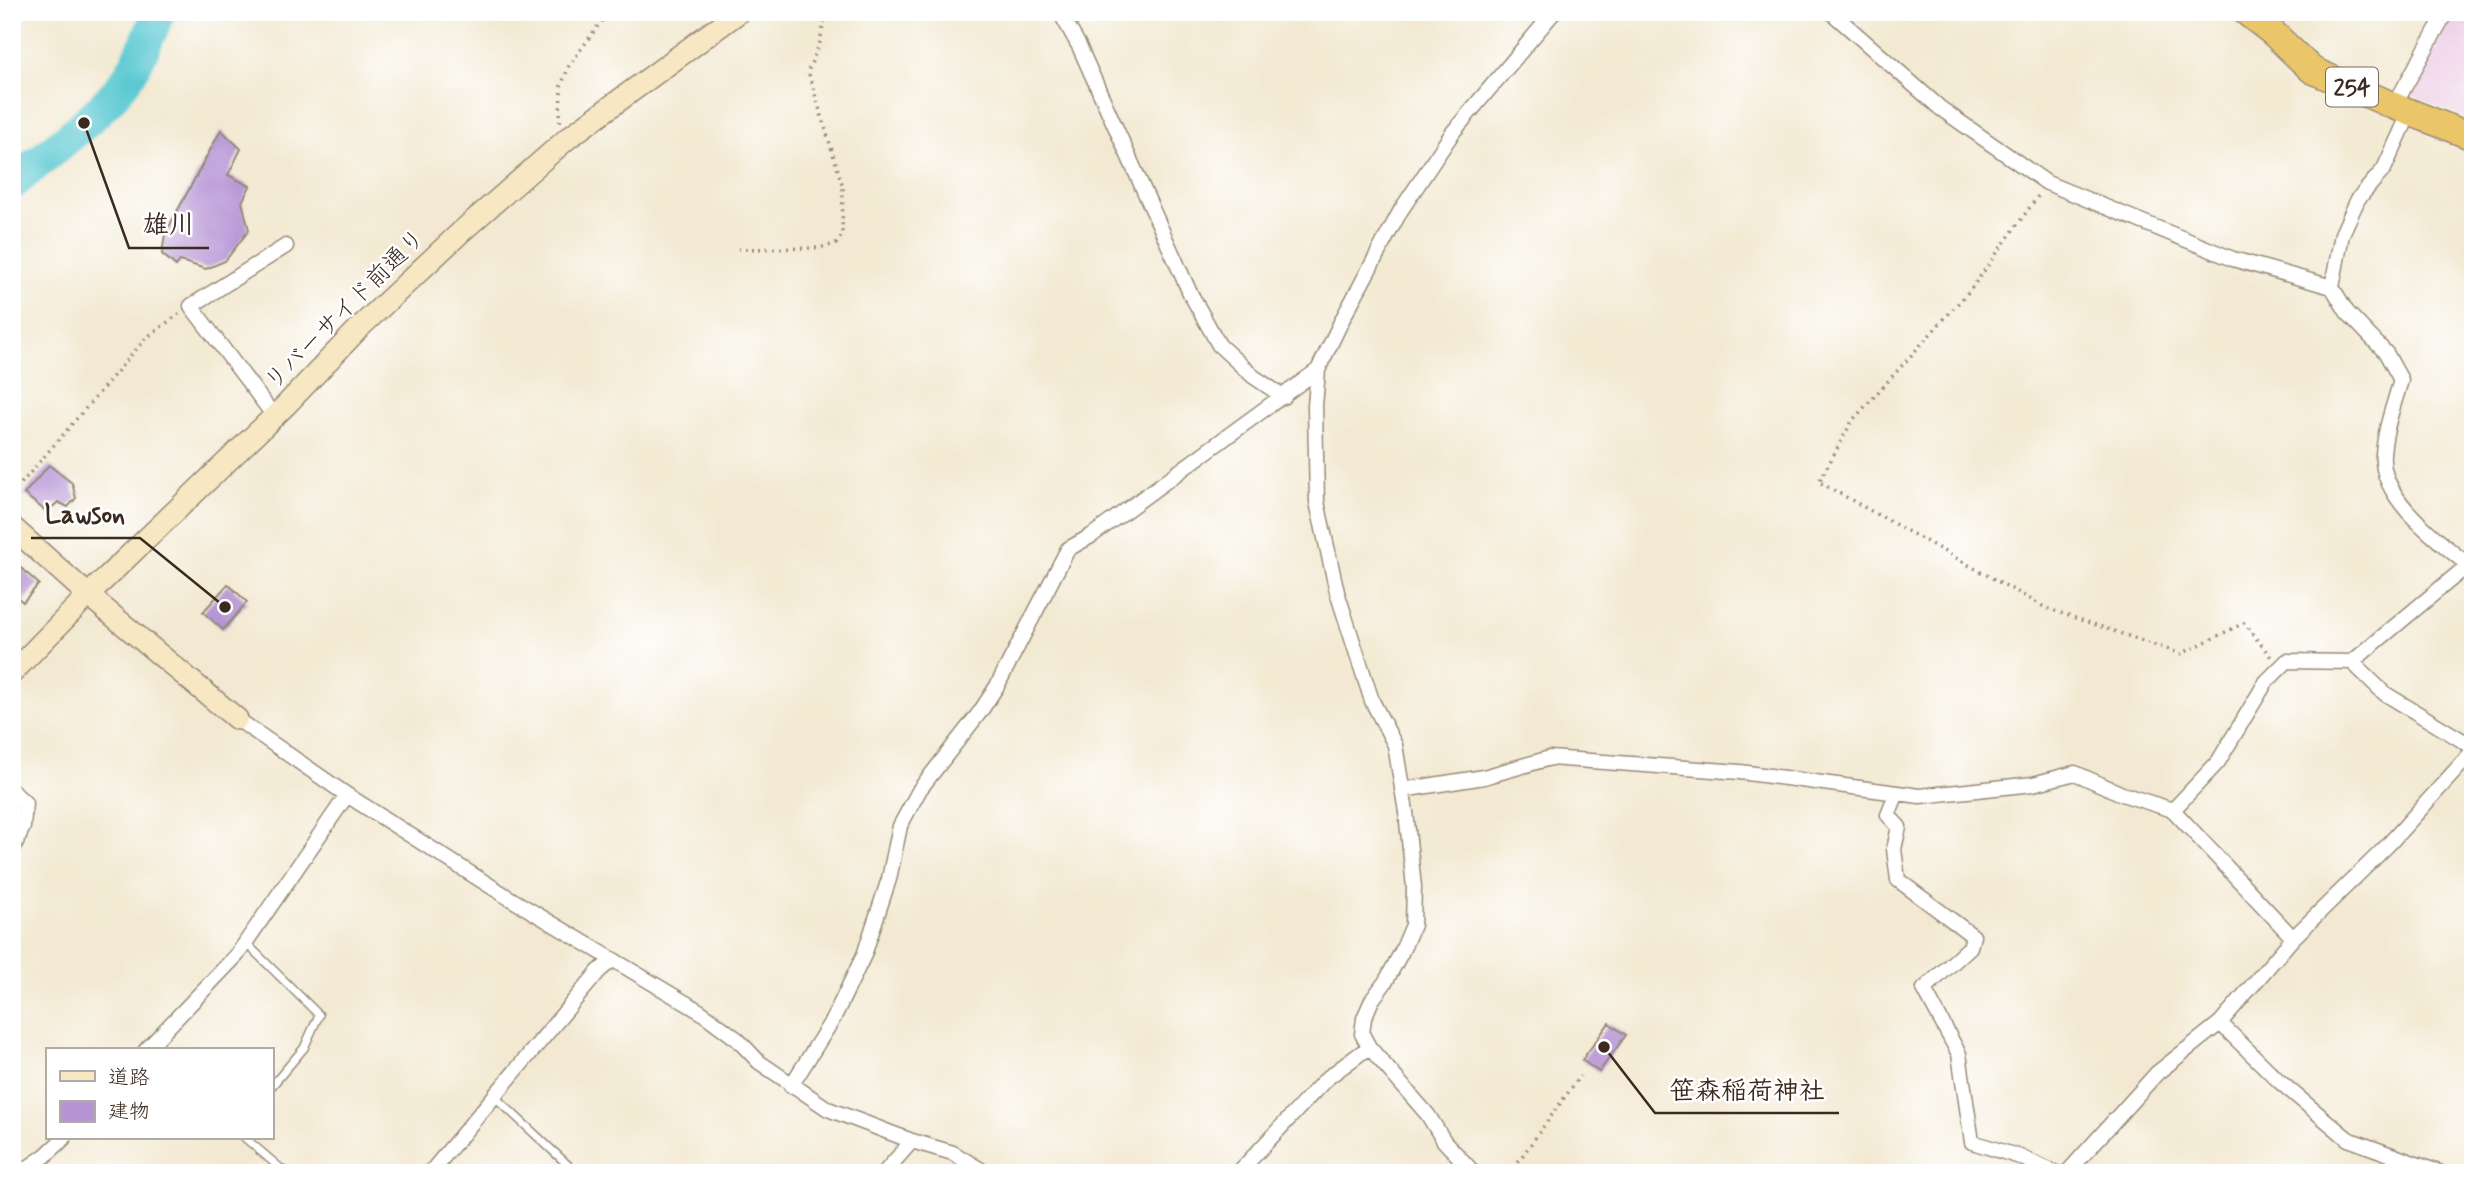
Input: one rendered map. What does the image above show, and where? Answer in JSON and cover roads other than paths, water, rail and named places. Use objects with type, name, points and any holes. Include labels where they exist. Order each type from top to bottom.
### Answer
[{"type":"highway","name":"254","points":[[2246,12],[2273,32],[2312,70],[2473,136]]},
{"type":"street","name":"リバーサイド前通り","points":[[12,673],[413,276],[568,138],[739,12]]},
{"type":"street","points":[[1060,12],[1079,46],[1189,293],[1219,345],[1254,377],[1284,397]]},
{"type":"street","points":[[1474,1173],[1444,1141],[1427,1115],[1369,1047],[1362,1034],[1364,1018],[1372,1000],[1386,981],[1413,925],[1414,887],[1395,745],[1372,701],[1337,592],[1317,502],[1315,405],[1318,370],[1401,210],[1454,132],[1554,12]]},
{"type":"street","points":[[1831,12],[1940,108],[2047,183],[2233,259],[2332,287]]},
{"type":"street","points":[[2173,810],[2218,762],[2266,682],[2287,660],[2352,662],[2471,565],[2416,522],[2386,480],[2383,456],[2388,425],[2401,380],[2386,353],[2347,312],[2332,287],[2342,234],[2358,199],[2384,169],[2402,109],[2446,12]]},
{"type":"street","points":[[274,416],[191,306],[286,246]]},
{"type":"street","points":[[791,1086],[833,1019],[864,956],[889,879],[900,826],[920,789],[997,686],[1068,548],[1091,536],[1318,370]]},
{"type":"street","points":[[12,527],[88,595],[237,719],[347,795],[612,960],[701,1012],[737,1039],[759,1062],[828,1109],[912,1141],[953,1153],[986,1173]]},
{"type":"street","points":[[2067,1173],[2157,1073],[2220,1023],[2293,938],[2388,845],[2473,749],[2384,693],[2352,662]]},
{"type":"street","points":[[1402,790],[1484,777],[1550,758],[1740,772],[1920,796],[2033,784],[2076,773],[2122,794],[2173,810],[2293,938]]},
{"type":"street","points":[[12,791],[25,803],[23,827],[12,850]]},
{"type":"street","points":[[1896,793],[1888,815],[1899,827],[1894,849],[1898,880],[1973,936],[1970,947],[1924,989],[1959,1054],[1972,1142],[2021,1157],[2056,1173]]},
{"type":"street","points":[[148,1048],[237,955],[347,795]]},
{"type":"street","points":[[430,1173],[599,971],[612,960]]},
{"type":"street","points":[[2220,1023],[2279,1081],[2348,1139],[2441,1173]]},
{"type":"street","points":[[1238,1173],[1326,1079],[1369,1047]]},
{"type":"street","points":[[20,1173],[45,1156],[62,1140]]},
{"type":"street","points":[[884,1173],[912,1141]]},
{"type":"lane","points":[[246,943],[319,1015],[304,1048],[273,1085]]},
{"type":"lane","points":[[494,1096],[568,1166],[566,1173]]},
{"type":"lane","points":[[247,1140],[286,1173]]},
{"type":"waterway","points":[[12,184],[84,124],[122,85],[138,59],[159,12]]},
{"type":"place","name":"雄川","points":[[84,123]]},
{"type":"place","name":"Lawson","points":[[225,607]]},
{"type":"place","name":"笹森稲荷神社","points":[[1604,1047]]}]
